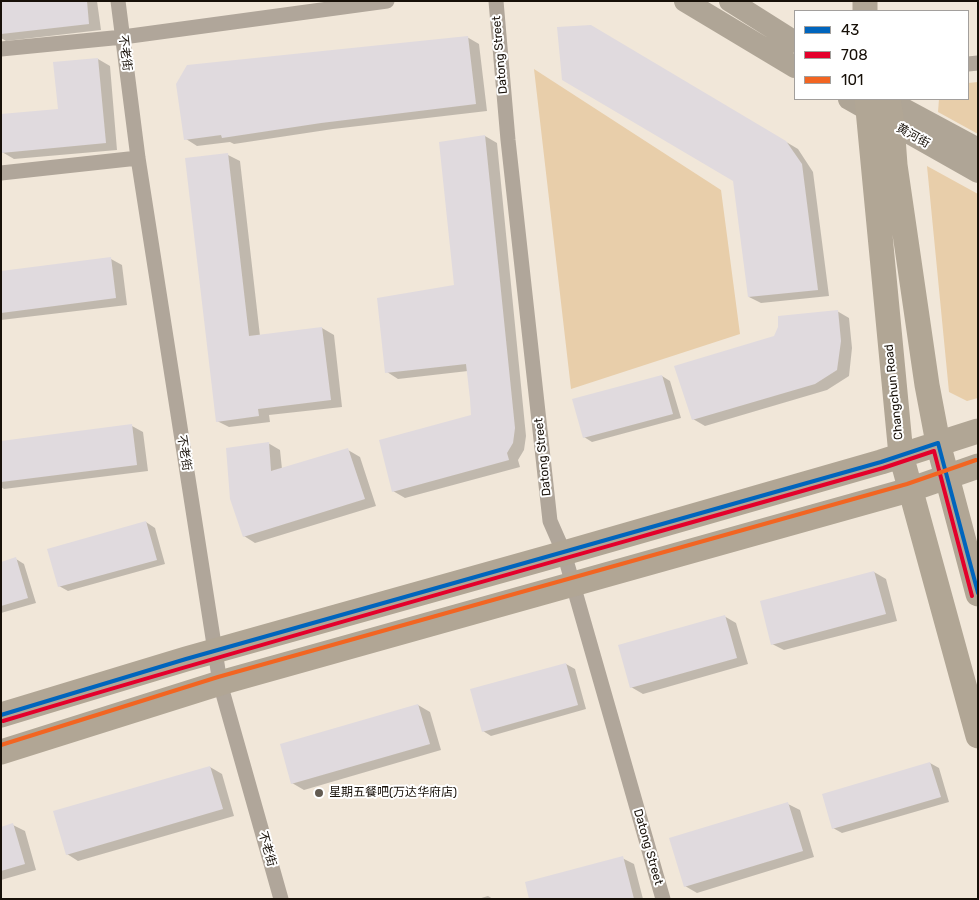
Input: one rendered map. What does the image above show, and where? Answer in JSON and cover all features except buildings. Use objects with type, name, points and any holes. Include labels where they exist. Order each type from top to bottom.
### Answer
[{"type":"main road","points":[[685,1],[794,66]]},
{"type":"main road","points":[[730,1],[794,41]]},
{"type":"main road","points":[[877,104],[895,165],[927,385],[938,443],[978,594]]},
{"type":"main road","name":"黄河街","points":[[877,104],[978,149]]},
{"type":"main road","name":"黄河街","points":[[877,104],[978,172]]},
{"type":"main road","name":"Changchun Road","points":[[877,104],[900,455],[978,736]]},
{"type":"main road","points":[[1,715],[186,659],[564,553],[978,431]]},
{"type":"main road","points":[[1,752],[220,683],[909,490],[978,466]]},
{"type":"street","name":"不老街","points":[[118,1],[138,158],[214,652],[220,683],[281,899]]},
{"type":"street","points":[[1,49],[123,37],[387,1]]},
{"type":"street","name":"Datong Street","points":[[496,1],[508,140],[550,521],[564,553],[574,585],[663,899]]},
{"type":"street","points":[[1,173],[138,158]]},
{"type":"shaded area","points":[[534,69],[721,190],[740,334],[571,389]]},
{"type":"shaded area","points":[[978,82],[978,134],[938,112],[939,100],[969,100],[969,83]]},
{"type":"shaded area","points":[[927,166],[978,194],[978,398],[967,401],[949,392]]},
{"type":"transit line","name":"43","points":[[1,715],[186,659],[881,462],[938,443],[978,593]]},
{"type":"transit line","name":"708","points":[[3,721],[332,624],[883,468],[934,451],[972,596]]},
{"type":"transit line","name":"101","points":[[1,745],[218,677],[907,484],[976,460]]},
{"type":"place","name":"星期五餐吧(万达华府店)","points":[[319,793]]}]
